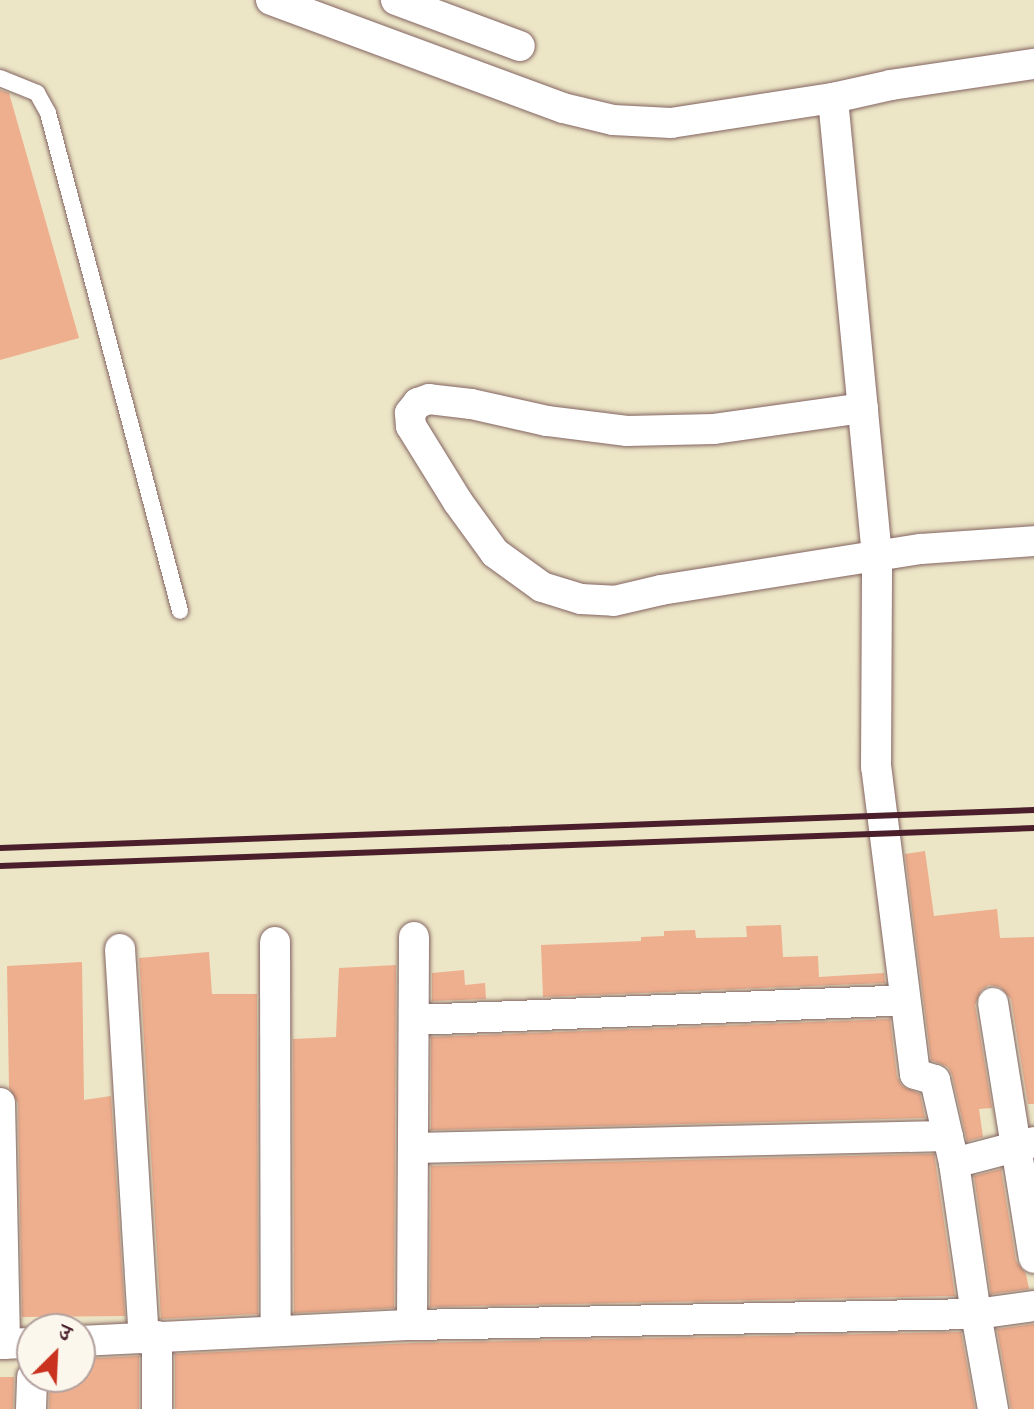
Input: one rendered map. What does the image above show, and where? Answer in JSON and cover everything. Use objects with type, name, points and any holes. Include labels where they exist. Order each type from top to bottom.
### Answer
[{"type":"street","points":[[271,0],[563,108],[613,120],[671,123],[1034,64]]},
{"type":"street","points":[[396,0],[520,46]]},
{"type":"street","points":[[833,98],[877,556],[876,767],[915,1074],[935,1080],[951,1150],[993,1409]]},
{"type":"street","points":[[863,408],[714,429],[627,431],[547,421],[471,404],[429,399],[418,403],[410,413],[411,426],[495,553],[542,587],[581,599],[614,601],[661,590],[877,556],[1034,541]]},
{"type":"street","points":[[412,1325],[414,937]]},
{"type":"street","points":[[275,942],[276,1331]]},
{"type":"street","points":[[120,949],[157,1409]]},
{"type":"street","points":[[415,1020],[905,1000]]},
{"type":"street","points":[[993,1003],[1024,1144],[1034,1258]]},
{"type":"street","points":[[0,1103],[12,1344]]},
{"type":"street","points":[[414,1148],[951,1150],[1024,1144]]},
{"type":"street","points":[[96,1340],[412,1325],[976,1314],[1034,1306]]},
{"type":"lane","points":[[0,78],[37,93],[48,113],[180,611]]},
{"type":"building","points":[[0,90],[9,93],[79,338],[0,360]]},
{"type":"building","points":[[925,851],[934,916],[997,909],[1000,938],[1034,937],[1034,1104],[1028,1104],[1011,999],[1000,987],[989,985],[981,990],[975,1005],[992,1108],[979,1109],[983,1137],[967,1141],[952,1075],[948,1067],[931,1060],[905,854]]},
{"type":"building","points":[[781,925],[783,957],[818,956],[819,977],[884,973],[885,983],[543,997],[541,945],[641,941],[641,937],[664,936],[664,931],[695,930],[696,938],[747,937],[746,926]]},
{"type":"building","points":[[209,952],[212,994],[257,994],[258,1314],[161,1319],[139,958]]},
{"type":"building","points":[[82,962],[84,1100],[111,1096],[125,1316],[22,1313],[18,1103],[9,1088],[7,966]]},
{"type":"building","points":[[396,965],[394,1308],[294,1313],[293,1039],[336,1037],[339,968]]},
{"type":"building","points":[[464,970],[465,985],[485,983],[486,999],[432,1001],[432,973]]},
{"type":"building","points":[[890,1019],[897,1077],[902,1086],[920,1094],[925,1118],[431,1130],[431,1037]]},
{"type":"building","points":[[934,1154],[955,1296],[430,1307],[431,1166]]},
{"type":"building","points":[[1001,1169],[1016,1261],[1026,1274],[1029,1289],[991,1294],[974,1176]]},
{"type":"building","points":[[1034,1324],[1034,1409],[1011,1409],[997,1329]]},
{"type":"building","points":[[961,1332],[975,1409],[175,1409],[175,1354],[413,1343]]},
{"type":"building","points":[[139,1356],[139,1409],[49,1409],[50,1393],[96,1393],[96,1358]]},
{"type":"building","points":[[0,1377],[14,1377],[13,1409],[0,1409]]},
{"type":"railway","points":[[0,848],[1034,810]]},
{"type":"railway","points":[[0,866],[1034,828]]}]
